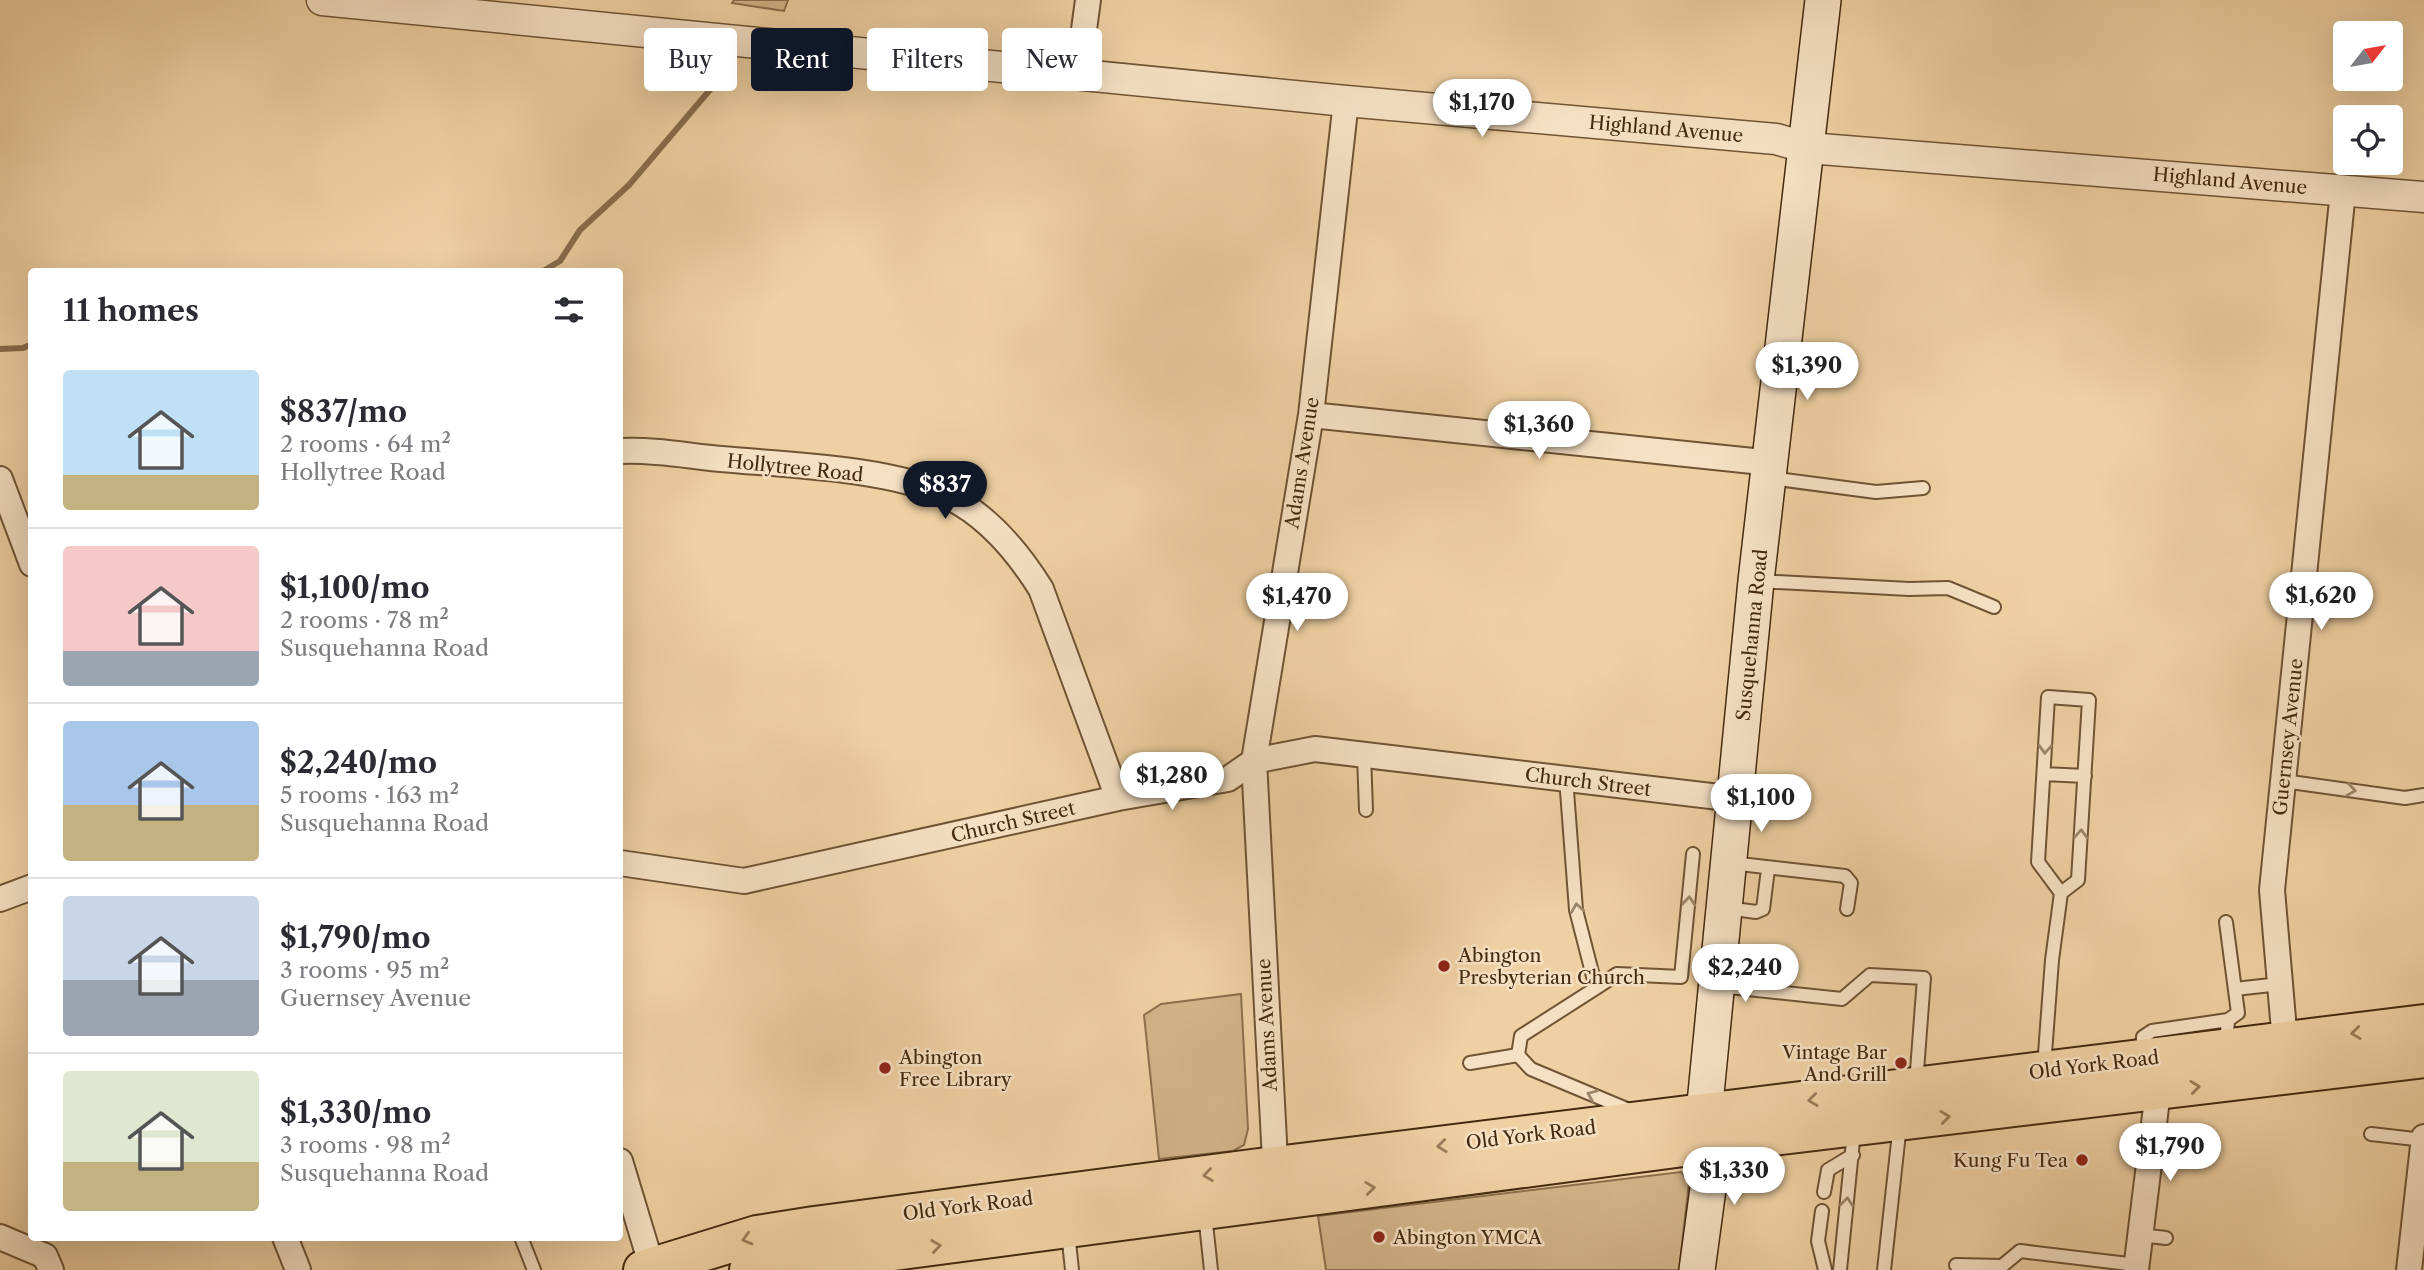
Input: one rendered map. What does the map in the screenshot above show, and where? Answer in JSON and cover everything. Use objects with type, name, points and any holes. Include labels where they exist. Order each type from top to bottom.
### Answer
[{"type":"highway","name":"Old York Road","points":[[749,1270],[818,1253],[1276,1183],[1656,1120],[1705,1129],[1854,1142],[1900,1123],[2150,1075],[2287,1058],[2424,1024]]},
{"type":"highway","name":"Old York Road","points":[[647,1268],[757,1236],[818,1253],[1068,1228],[1204,1210],[1276,1183],[1705,1129],[1915,1087],[2044,1071],[2150,1075],[2227,1034],[2287,1058],[2424,1058]]},
{"type":"main road","name":"Susquehanna Road","points":[[1698,1270],[1710,1174],[1705,1129],[1756,581],[1771,470],[1823,0]]},
{"type":"street","name":"Highland Avenue","points":[[323,0],[423,6],[1002,66]]},
{"type":"street","points":[[1084,28],[1088,0]]},
{"type":"street","name":"Highland Avenue","points":[[1102,76],[1776,139],[1808,148],[2424,197]]},
{"type":"street","name":"Adams Avenue","points":[[1276,1183],[1254,761],[1311,415],[1346,101]]},
{"type":"street","name":"Guernsey Avenue","points":[[2287,1058],[2272,890],[2343,191]]},
{"type":"street","points":[[1311,415],[1771,470]]},
{"type":"street","name":"Hollytree Road","points":[[623,451],[799,466],[915,482],[949,496],[982,518],[1025,563],[1041,589],[1118,798]]},
{"type":"street","points":[[2,490],[28,554]]},
{"type":"street","name":"Church Street","points":[[623,863],[744,881],[1118,798],[1228,779],[1254,761],[1315,749],[1736,799]]},
{"type":"street","points":[[0,899],[28,888]]},
{"type":"street","points":[[2136,1267],[2150,1075]]},
{"type":"street","points":[[2409,1270],[2422,1177],[2424,1139]]},
{"type":"street","points":[[623,1180],[647,1268]]},
{"type":"street","points":[[0,1237],[45,1256],[51,1270]]},
{"type":"street","points":[[287,1241],[298,1270]]},
{"type":"lane","points":[[1771,470],[1876,492],[1923,488]]},
{"type":"lane","points":[[1756,581],[1909,589],[1948,588],[1994,607]]},
{"type":"lane","points":[[2044,1071],[2052,960],[2061,893],[2038,862],[2048,697],[2089,700],[2078,880],[2061,893]]},
{"type":"lane","points":[[1364,756],[1366,810]]},
{"type":"lane","points":[[2043,774],[2084,776]]},
{"type":"lane","points":[[1566,778],[1576,910],[1596,988]]},
{"type":"lane","points":[[2283,781],[2405,798],[2424,795]]},
{"type":"lane","points":[[1518,1055],[1521,1037],[1617,974],[1681,977],[1693,854]]},
{"type":"lane","points":[[1730,863],[1845,876],[1851,883],[1847,909]]},
{"type":"lane","points":[[1726,908],[1756,912],[1763,909],[1768,869]]},
{"type":"lane","points":[[2226,922],[2238,1013],[2227,1034]]},
{"type":"lane","points":[[1719,986],[1842,999],[1870,975],[1924,978],[1915,1087]]},
{"type":"lane","points":[[2235,989],[2280,984]]},
{"type":"lane","points":[[1470,1063],[1518,1055]]},
{"type":"lane","points":[[1518,1055],[1531,1069],[1656,1120]]},
{"type":"lane","points":[[1884,1270],[1900,1123]]},
{"type":"lane","points":[[2371,1134],[2424,1139]]},
{"type":"lane","points":[[1824,1192],[1828,1170],[1854,1142]]},
{"type":"lane","points":[[1840,1270],[1854,1142]]},
{"type":"lane","points":[[1204,1210],[1211,1270]]},
{"type":"lane","points":[[1822,1211],[1818,1241],[1825,1270]]},
{"type":"lane","points":[[1068,1228],[1072,1270]]},
{"type":"lane","points":[[2140,1235],[2166,1238]]},
{"type":"lane","points":[[523,1241],[534,1270]]},
{"type":"lane","points":[[1956,1265],[2002,1266],[2020,1251],[2136,1267]]},
{"type":"shaded area","points":[[734,0],[788,0],[784,11],[732,3]]},
{"type":"shaded area","points":[[1241,994],[1248,1129],[1244,1145],[1233,1151],[1159,1159],[1144,1015],[1161,1004]]},
{"type":"shaded area","points":[[1681,1172],[1689,1182],[1679,1270],[1326,1270],[1318,1216]]},
{"type":"waterway","points":[[548,268],[560,261],[580,230],[629,185],[709,91]]},
{"type":"waterway","points":[[0,349],[28,346]]},
{"type":"place","name":"Abington Presbyterian Church","points":[[1444,966]]},
{"type":"place","name":"Vintage Bar And Grill","points":[[1901,1063]]},
{"type":"place","name":"Abington Free Library","points":[[885,1068]]},
{"type":"place","name":"Kung Fu Tea","points":[[2082,1160]]},
{"type":"place","name":"Abington YMCA","points":[[1379,1237]]}]
